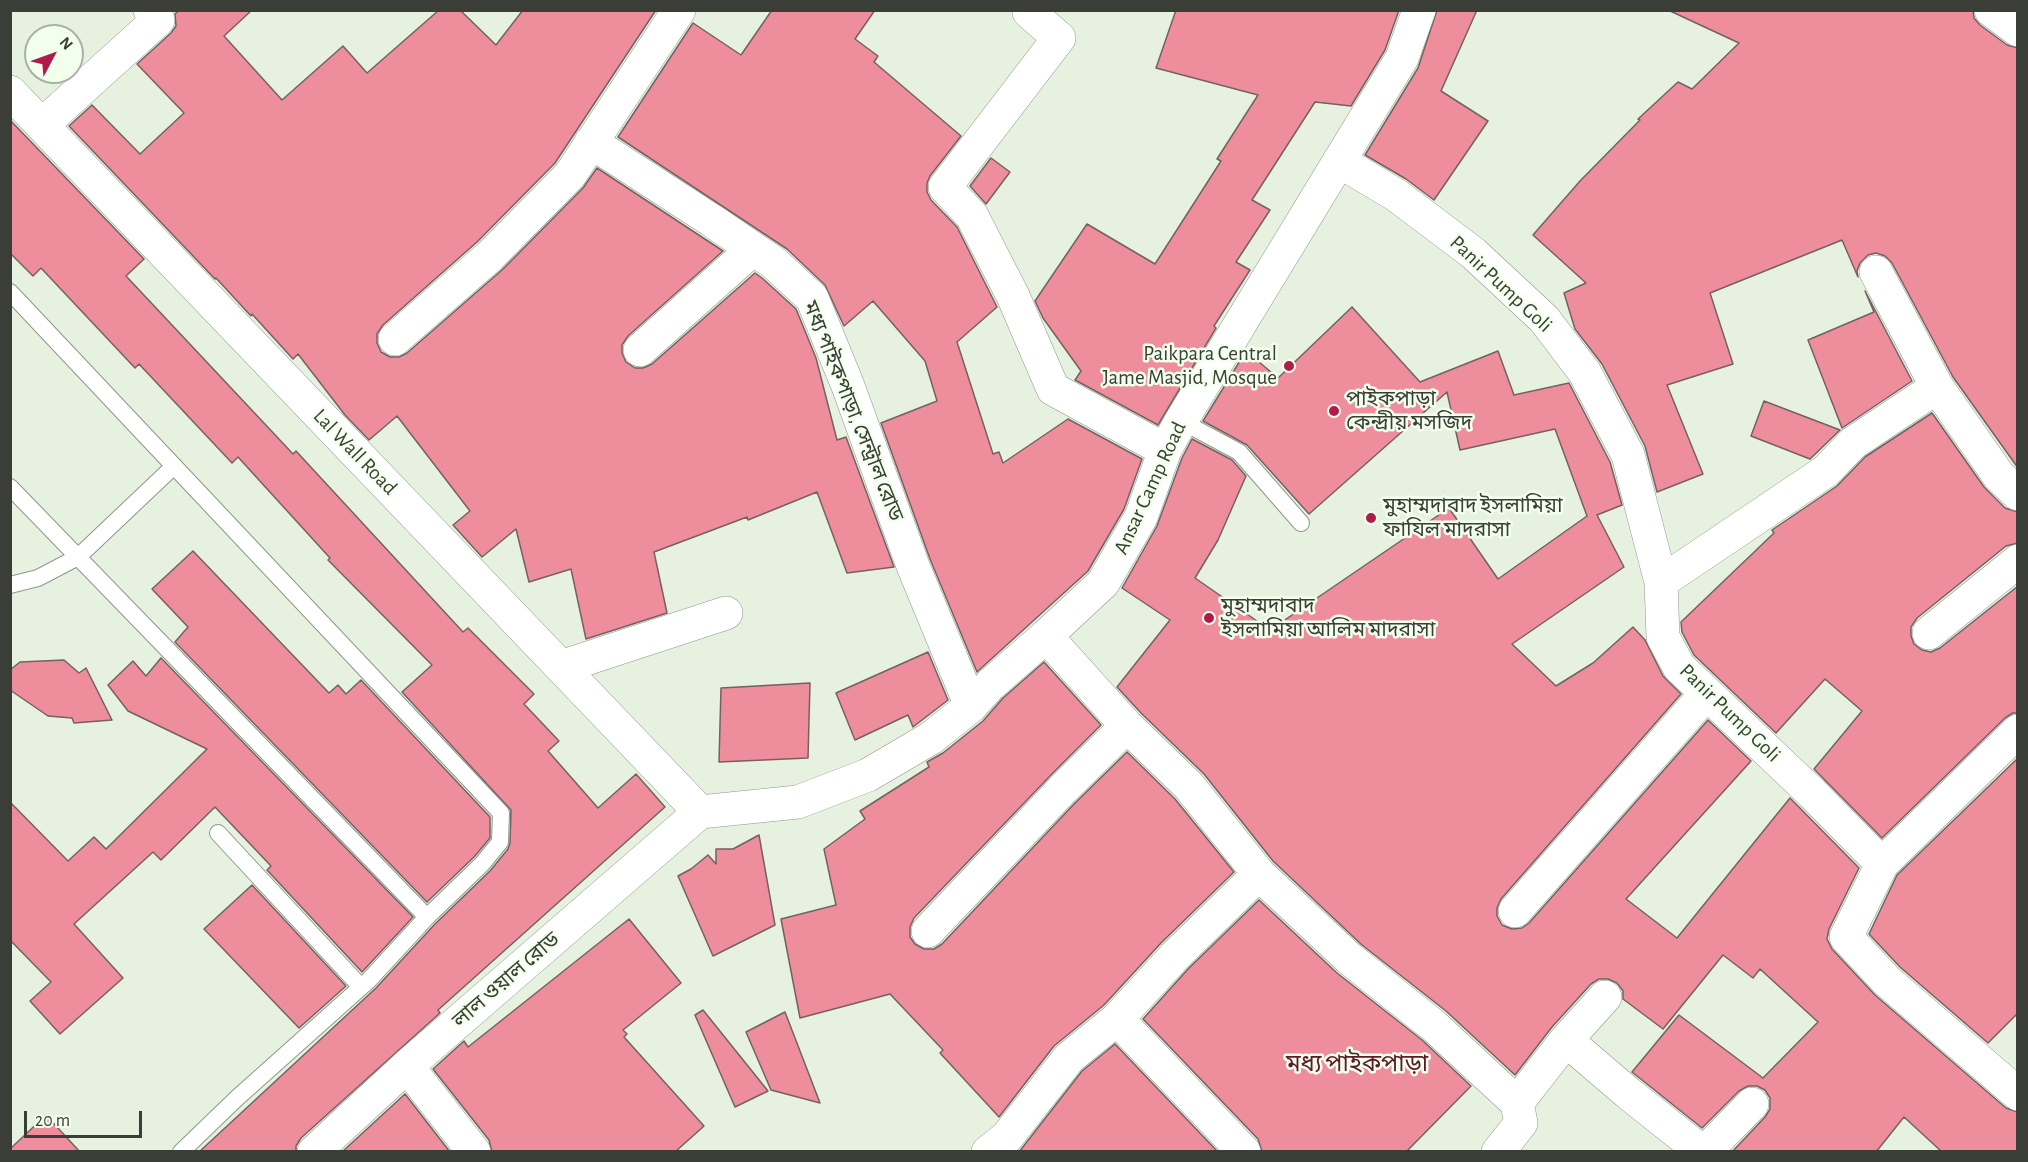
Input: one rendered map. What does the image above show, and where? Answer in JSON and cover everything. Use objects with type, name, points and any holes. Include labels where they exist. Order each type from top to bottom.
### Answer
[{"type":"street","points":[[42,125],[158,20],[150,10]]},
{"type":"street","points":[[395,339],[490,256],[570,175],[679,10]]},
{"type":"street","name":"Ansar Camp Road","points":[[700,812],[798,802],[868,775],[931,738],[971,706],[990,685],[1103,583],[1141,517],[1165,450],[1402,58],[1419,10]]},
{"type":"street","points":[[1991,10],[2018,30]]},
{"type":"street","points":[[1029,12],[1059,38],[945,187],[972,216],[1013,296],[1053,388],[1165,450]]},
{"type":"street","name":"Lal Wall Road","points":[[10,92],[700,812]]},
{"type":"street","name":"মধ্য পাইকপাড়া, সেন্ট্রাল রোড","points":[[591,142],[774,263],[812,298],[848,386],[913,566],[971,706]]},
{"type":"street","name":"Panir Pump Goli","points":[[1339,161],[1396,195],[1473,253],[1551,328],[1585,373],[1628,456],[1661,582],[1663,637],[1679,667],[1812,793],[1882,864]]},
{"type":"street","points":[[639,350],[753,249]]},
{"type":"street","points":[[1876,272],[1937,387],[1998,476],[2018,494]]},
{"type":"street","points":[[1661,582],[1826,471],[1853,443],[1937,387]]},
{"type":"street","points":[[1929,633],[2018,561]]},
{"type":"street","points":[[561,667],[726,613]]},
{"type":"street","points":[[1046,636],[1127,726],[1189,786],[1259,874],[1350,959],[1434,1026],[1517,1103],[1521,1123],[1498,1152]]},
{"type":"street","points":[[1515,911],[1706,694]]},
{"type":"street","points":[[928,931],[1062,790],[1127,726]]},
{"type":"street","points":[[2018,731],[1882,864],[1846,937],[1887,981],[2018,1094]]},
{"type":"street","name":"লাল ওয়াল রোড","points":[[314,1152],[407,1066],[700,812]]},
{"type":"street","points":[[1005,1147],[1069,1058],[1117,1019],[1175,956],[1259,874]]},
{"type":"street","points":[[1517,1103],[1566,1040],[1605,997]]},
{"type":"street","points":[[1117,1019],[1244,1152]]},
{"type":"street","points":[[1566,1040],[1703,1152],[1752,1104]]},
{"type":"street","points":[[407,1066],[474,1152]]},
{"type":"lane","points":[[10,292],[501,813],[500,842],[482,864],[427,917],[361,987],[237,1098],[181,1152]]},
{"type":"lane","points":[[1181,421],[1239,452],[1301,523]]},
{"type":"lane","points":[[10,585],[38,578],[78,557],[174,466]]},
{"type":"lane","points":[[10,487],[427,917]]},
{"type":"lane","points":[[218,833],[361,987]]},
{"type":"building","points":[[179,10],[252,10],[224,36],[282,100],[343,46],[367,73],[439,10],[460,10],[496,45],[523,10],[656,10],[555,163],[477,242],[383,325],[377,334],[377,343],[381,352],[390,357],[399,357],[407,353],[503,269],[583,188],[597,168],[723,251],[628,336],[622,345],[622,353],[626,362],[635,368],[643,368],[652,364],[755,273],[762,278],[796,309],[816,358],[837,440],[846,437],[894,567],[847,573],[817,492],[748,520],[747,517],[654,552],[667,613],[586,639],[571,569],[529,582],[516,529],[482,557],[453,525],[470,511],[397,416],[369,440],[345,415],[298,354],[293,359],[69,126],[92,105],[140,154],[184,113],[137,64],[171,33],[176,26],[175,14]]},
{"type":"building","points":[[772,10],[875,10],[855,39],[878,56],[874,62],[961,136],[930,176],[927,192],[931,200],[957,227],[997,307],[957,342],[993,454],[999,452],[1003,463],[1068,419],[1142,459],[1124,509],[1088,571],[977,672],[930,559],[881,423],[937,401],[925,361],[873,301],[844,326],[825,285],[787,249],[618,137],[693,23],[741,55]]},
{"type":"building","points":[[1176,10],[1399,10],[1385,50],[1351,106],[1315,102],[1252,200],[1270,210],[1236,262],[1250,270],[1214,326],[1216,328],[1158,425],[1075,380],[1081,371],[1043,318],[1035,301],[1087,224],[1155,264],[1221,161],[1217,159],[1258,95],[1156,68]]},
{"type":"building","points":[[1437,10],[1477,10],[1441,91],[1488,121],[1434,200],[1406,179],[1365,155],[1418,68]]},
{"type":"building","points":[[1668,10],[1973,10],[1974,18],[1980,25],[2007,45],[2018,48],[2018,468],[1953,377],[1892,263],[1885,256],[1876,253],[1868,255],[1860,263],[1857,271],[1858,277],[1842,240],[1710,293],[1733,364],[1667,385],[1703,474],[1657,492],[1645,446],[1602,364],[1575,329],[1564,293],[1586,283],[1533,235],[1580,181],[1640,120],[1638,119],[1678,82],[1692,89],[1739,43]]},
{"type":"building","points":[[10,120],[144,259],[126,276],[293,454],[296,451],[463,632],[468,628],[534,694],[524,704],[559,741],[548,751],[598,808],[636,774],[665,807],[438,1010],[440,1013],[301,1138],[296,1146],[296,1152],[199,1152],[376,988],[435,924],[490,871],[508,849],[511,810],[402,692],[432,665],[328,560],[330,558],[238,457],[232,463],[139,364],[135,368],[41,268],[33,276],[10,253]]},
{"type":"building","points":[[991,158],[1010,172],[986,204],[970,186]]},
{"type":"building","points":[[1865,291],[1912,381],[1842,428],[1808,340],[1874,312]]},
{"type":"building","points":[[1352,307],[1420,382],[1498,351],[1514,395],[1569,383],[1610,462],[1622,505],[1597,515],[1624,567],[1512,644],[1556,686],[1593,663],[1633,627],[1645,640],[1663,676],[1681,694],[1501,899],[1497,908],[1497,916],[1502,925],[1512,929],[1522,928],[1529,923],[1708,720],[1751,761],[1626,899],[1677,938],[1790,798],[1859,868],[1829,929],[1827,939],[1832,949],[1875,995],[2006,1108],[2018,1112],[2018,1152],[1942,1152],[1904,1117],[1876,1152],[1732,1152],[1770,1109],[1770,1098],[1765,1090],[1757,1086],[1748,1086],[1739,1091],[1702,1128],[1632,1072],[1679,1015],[1763,1078],[1818,1022],[1760,969],[1753,978],[1723,955],[1663,1029],[1623,999],[1623,991],[1617,983],[1608,979],[1599,979],[1591,984],[1552,1027],[1515,1075],[1446,1011],[1362,945],[1273,861],[1204,774],[1117,687],[1170,620],[1122,588],[1157,526],[1182,458],[1192,439],[1232,460],[1246,476],[1218,540],[1195,578],[1270,630],[1449,508],[1498,579],[1587,516],[1555,429],[1460,450],[1447,392],[1309,514],[1247,445],[1203,421],[1246,351],[1278,378]]},
{"type":"building","points":[[1764,401],[1840,430],[1810,459],[1751,436]]},
{"type":"building","points":[[1932,413],[1984,487],[2005,508],[2018,512],[2018,543],[2006,546],[1917,618],[1911,627],[1911,636],[1914,644],[1922,650],[1931,652],[1940,648],[2018,586],[2018,713],[2005,718],[1882,838],[1814,769],[1862,711],[1825,679],[1776,733],[1694,655],[1682,632],[1681,622],[1774,533],[1772,530],[1837,486],[1865,457]]},
{"type":"building","points":[[193,551],[329,693],[338,685],[346,694],[361,680],[490,817],[490,838],[474,857],[427,902],[175,642],[188,627],[152,589]]},
{"type":"building","points":[[928,652],[948,700],[913,727],[908,715],[855,740],[836,693]]},
{"type":"building","points":[[161,658],[413,917],[362,972],[267,870],[271,866],[215,807],[161,860],[153,852],[74,924],[123,978],[60,1034],[30,1001],[51,982],[10,940],[10,802],[68,861],[94,837],[106,849],[207,749],[128,711],[108,685],[133,661],[146,676]]},
{"type":"building","points":[[64,660],[79,673],[86,668],[112,720],[74,723],[72,718],[48,716],[10,690],[10,670],[20,662]]},
{"type":"building","points":[[1044,662],[1101,725],[914,918],[910,927],[910,937],[915,944],[924,949],[934,949],[942,944],[1075,803],[1127,752],[1175,799],[1234,872],[1161,943],[1104,1005],[1054,1046],[999,1117],[940,1053],[943,1050],[890,994],[800,1018],[781,919],[836,905],[824,849],[865,819],[860,811],[929,767],[927,762],[943,753],[983,721],[1003,698]]},
{"type":"building","points":[[810,683],[808,758],[719,762],[721,688]]},
{"type":"building","points":[[2018,758],[2018,1013],[1988,1043],[1900,967],[1869,934],[1897,875]]},
{"type":"building","points":[[759,835],[775,925],[713,956],[678,876],[708,855],[716,864],[716,849],[733,849]]},
{"type":"building","points":[[252,885],[346,986],[299,1028],[204,929]]},
{"type":"building","points":[[1259,900],[1337,973],[1422,1040],[1471,1086],[1406,1152],[1262,1152],[1258,1139],[1143,1019],[1188,969]]},
{"type":"building","points":[[629,919],[681,983],[623,1030],[627,1034],[624,1037],[704,1126],[675,1152],[492,1152],[489,1140],[433,1069],[464,1041],[468,1047]]},
{"type":"building","points":[[703,1010],[768,1091],[735,1107],[695,1015]]},
{"type":"building","points":[[785,1012],[820,1103],[771,1090],[746,1032]]},
{"type":"building","points":[[1115,1044],[1218,1152],[1019,1152],[1082,1071]]},
{"type":"building","points":[[405,1094],[450,1152],[342,1152]]},
{"type":"building","points":[[46,1115],[80,1152],[10,1152],[10,1149]]},
{"type":"place","name":"Paikpara Central Jame Masjid, Mosque","points":[[1289,366]]},
{"type":"place","name":"পাইকপাড়া কেন্দ্রীয় মসজিদ","points":[[1334,411]]},
{"type":"place","name":"মুহাম্মদাবাদ ইসলামিয়া ফাযিল মাদরাসা","points":[[1371,518]]},
{"type":"place","name":"মুহাম্মদাবাদ ইসলামিয়া আলিম মাদরাসা","points":[[1209,618]]},
{"type":"district","name":"মধ্য পাইকপাড়া","points":[[1357,1064]]}]
